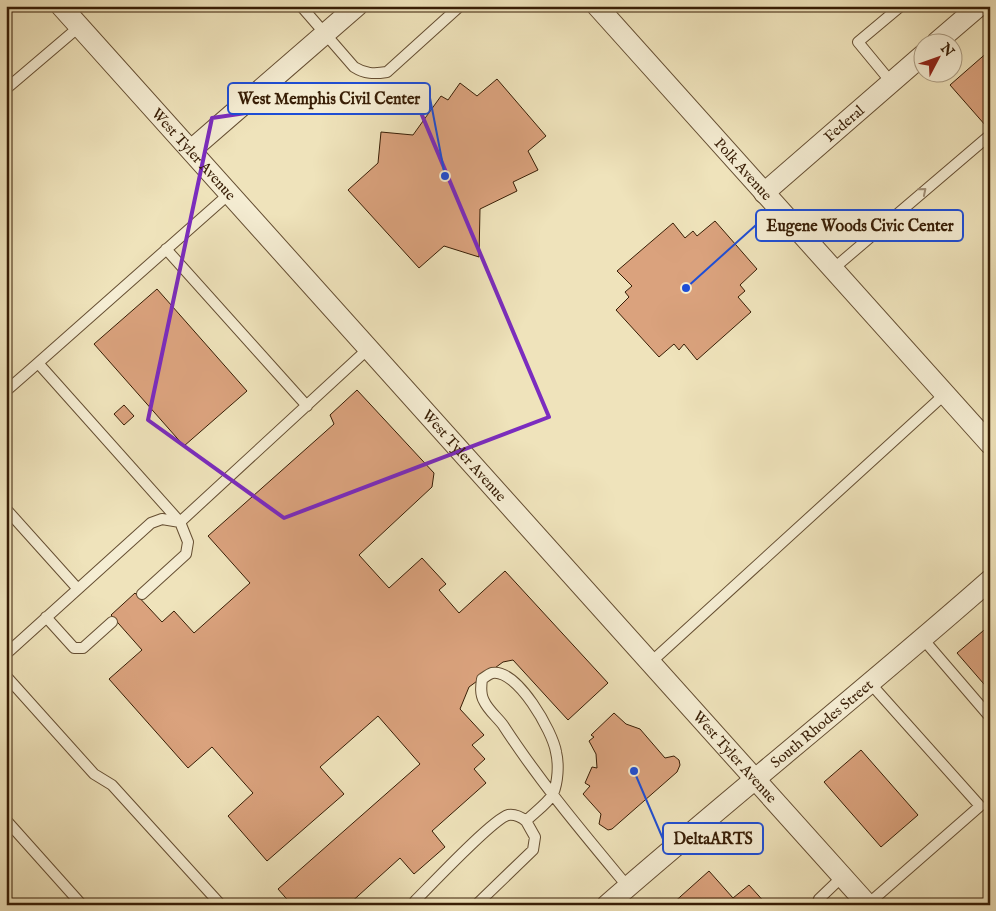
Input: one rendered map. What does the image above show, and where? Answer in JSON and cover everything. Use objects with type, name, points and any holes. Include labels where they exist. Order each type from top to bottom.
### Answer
[{"type":"street","name":"West Tyler Avenue","points":[[61,6],[868,905]]},
{"type":"street","points":[[191,150],[357,6]]},
{"type":"street","name":"Polk Avenue","points":[[597,6],[990,444]]},
{"type":"street","points":[[949,32],[979,6]]},
{"type":"street","name":"Federal","points":[[764,193],[914,62]]},
{"type":"street","name":"South Rhodes Street","points":[[607,905],[755,777],[923,639],[990,580]]},
{"type":"lane","points":[[301,6],[354,67],[364,73],[387,72],[460,6]]},
{"type":"lane","points":[[891,82],[858,42],[901,6]]},
{"type":"lane","points":[[6,89],[80,26]]},
{"type":"lane","points":[[833,269],[990,135]]},
{"type":"lane","points":[[6,391],[229,194]]},
{"type":"lane","points":[[166,249],[307,406]]},
{"type":"lane","points":[[180,522],[369,348]]},
{"type":"lane","points":[[38,364],[180,522],[188,542],[186,554],[142,594]]},
{"type":"lane","points":[[650,663],[945,394]]},
{"type":"lane","points":[[6,509],[77,588]]},
{"type":"lane","points":[[6,654],[151,522],[162,519],[180,522]]},
{"type":"lane","points":[[46,617],[74,648],[78,649],[83,648],[112,622]]},
{"type":"lane","points":[[923,639],[990,717]]},
{"type":"lane","points":[[526,821],[552,794],[558,773],[556,752],[546,726],[534,706],[506,675],[493,673],[482,678],[480,689],[483,701],[552,794],[628,887]]},
{"type":"lane","points":[[6,676],[94,774],[112,785],[221,905]]},
{"type":"lane","points":[[868,905],[980,806],[870,682]]},
{"type":"lane","points":[[414,905],[415,901],[467,849],[508,815],[519,816],[526,821],[535,837],[533,850],[476,905]]},
{"type":"lane","points":[[6,820],[82,905]]},
{"type":"lane","points":[[817,905],[819,899],[843,876]]},
{"type":"highlighted area","points":[[411,89],[549,417],[284,518],[148,420],[212,118]]},
{"type":"building","points":[[990,50],[990,123],[986,126],[950,85],[953,82],[964,82],[964,73]]},
{"type":"building","points":[[497,79],[546,136],[528,151],[538,170],[513,182],[517,191],[480,209],[479,257],[444,246],[419,268],[348,190],[378,163],[381,132],[413,135],[441,96],[448,100],[460,83],[477,96]]},
{"type":"building","points":[[715,221],[757,269],[740,285],[745,291],[738,297],[751,312],[697,360],[684,344],[679,350],[674,344],[659,357],[616,310],[629,297],[625,292],[632,286],[617,271],[673,223],[685,238],[693,231],[697,236]]},
{"type":"building","points":[[157,289],[247,391],[184,446],[94,344]]},
{"type":"building","points":[[357,390],[434,473],[432,487],[359,555],[389,588],[422,558],[446,584],[439,590],[459,613],[505,571],[608,683],[568,720],[513,660],[503,662],[469,687],[460,709],[484,735],[472,745],[485,759],[474,769],[486,783],[432,831],[445,847],[414,874],[400,858],[348,905],[292,905],[278,889],[420,764],[378,716],[320,767],[344,794],[267,861],[228,816],[253,793],[212,747],[188,768],[109,679],[142,650],[111,615],[135,593],[162,622],[174,611],[194,633],[250,583],[208,536],[334,424],[330,415]]},
{"type":"building","points":[[124,405],[134,416],[124,425],[114,414]]},
{"type":"building","points":[[990,625],[990,691],[957,653]]},
{"type":"building","points":[[614,713],[626,724],[640,729],[665,758],[674,756],[679,760],[680,765],[677,772],[612,829],[608,830],[599,824],[601,814],[583,794],[590,786],[585,783],[592,767],[597,768],[596,754],[589,741],[594,737],[591,735]]},
{"type":"building","points":[[861,750],[918,815],[881,847],[824,782]]},
{"type":"building","points":[[709,871],[733,898],[749,885],[767,905],[671,905]]},
{"type":"place","name":"West Memphis Civil Center","points":[[445,176]]},
{"type":"place","name":"Eugene Woods Civic Center","points":[[686,288]]},
{"type":"place","name":"DeltaARTS","points":[[634,771]]}]
